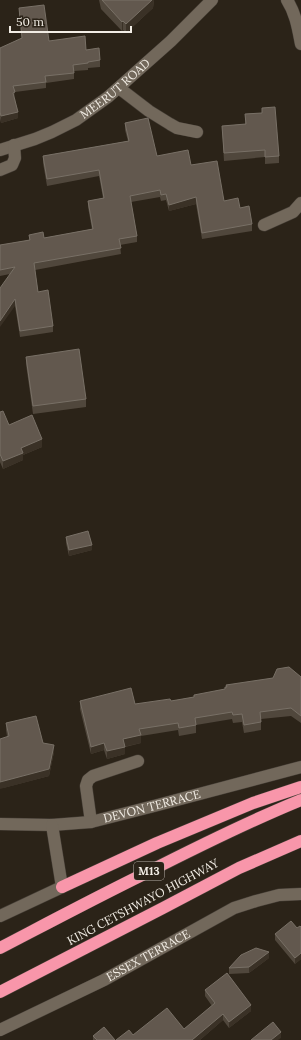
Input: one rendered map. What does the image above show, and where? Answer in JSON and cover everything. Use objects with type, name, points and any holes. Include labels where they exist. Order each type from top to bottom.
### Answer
[{"type":"highway","points":[[62,887],[157,843],[253,803],[301,787]]},
{"type":"highway","name":"KING CETSHWAYO HIGHWAY","points":[[0,948],[210,840],[301,800]]},
{"type":"highway","name":"KING CETSHWAYO HIGHWAY","points":[[0,992],[239,868],[301,841]]},
{"type":"street","name":"MEERUT ROAD","points":[[0,150],[35,139],[76,120],[119,88],[171,41],[212,0]]},
{"type":"street","points":[[287,0],[294,13],[301,44]]},
{"type":"street","points":[[119,88],[149,111],[177,128],[197,132]]},
{"type":"street","points":[[0,170],[12,165],[15,158],[14,145]]},
{"type":"street","points":[[264,225],[294,212],[301,203]]},
{"type":"street","points":[[91,822],[86,786],[88,780],[94,776],[138,761]]},
{"type":"street","name":"DEVON TERRACE","points":[[0,824],[52,825],[91,822],[301,767]]},
{"type":"street","points":[[0,916],[62,887],[52,825]]},
{"type":"street","name":"ESSEX TERRACE","points":[[0,1030],[104,980],[234,908],[279,895],[301,894]]},
{"type":"building","points":[[102,0],[152,0],[126,24],[123,21],[122,22]]},
{"type":"building","points":[[44,5],[49,41],[85,36],[86,50],[99,48],[100,60],[73,65],[74,73],[45,76],[46,82],[13,86],[15,92],[13,93],[18,112],[1,116],[0,48],[22,38],[19,8]]},
{"type":"building","points":[[275,107],[279,156],[265,157],[265,150],[224,153],[222,126],[246,124],[245,114],[262,113],[262,108]]},
{"type":"building","points":[[148,118],[157,156],[188,150],[191,165],[217,161],[224,201],[238,198],[240,208],[249,206],[252,224],[202,233],[196,197],[169,205],[166,194],[161,195],[160,190],[130,196],[137,236],[119,239],[121,248],[34,263],[38,292],[48,290],[53,326],[20,331],[15,299],[0,321],[0,288],[15,267],[0,270],[0,245],[30,240],[29,235],[43,232],[44,238],[93,229],[88,201],[104,198],[99,170],[47,179],[43,156],[129,141],[125,123]]},
{"type":"building","points":[[79,349],[86,399],[33,406],[26,357]]},
{"type":"building","points":[[3,411],[9,425],[32,415],[42,439],[21,448],[23,453],[3,461],[0,454],[0,412]]},
{"type":"building","points":[[88,531],[92,545],[69,550],[66,537]]},
{"type":"building","points":[[289,667],[301,677],[301,716],[291,708],[260,712],[261,722],[244,725],[242,714],[233,715],[232,712],[195,718],[196,725],[179,728],[178,723],[139,729],[141,735],[123,739],[125,747],[107,751],[104,743],[91,747],[80,701],[131,688],[135,704],[170,699],[171,701],[225,689],[225,687],[227,687],[226,685],[273,678],[277,669]]},
{"type":"building","points":[[36,716],[43,743],[54,745],[49,769],[0,782],[0,739],[9,736],[6,723]]},
{"type":"building","points":[[291,921],[297,928],[300,926],[301,927],[301,953],[295,958],[275,934]]},
{"type":"building","points":[[256,948],[269,952],[249,967],[229,968],[241,955]]},
{"type":"building","points":[[227,973],[251,1005],[229,1022],[223,1014],[192,1040],[116,1040],[129,1030],[133,1035],[167,1008],[184,1029],[215,1003],[205,990]]},
{"type":"building","points":[[273,1022],[281,1032],[271,1040],[251,1040]]},
{"type":"building","points":[[104,1027],[115,1040],[97,1040],[93,1036]]}]
